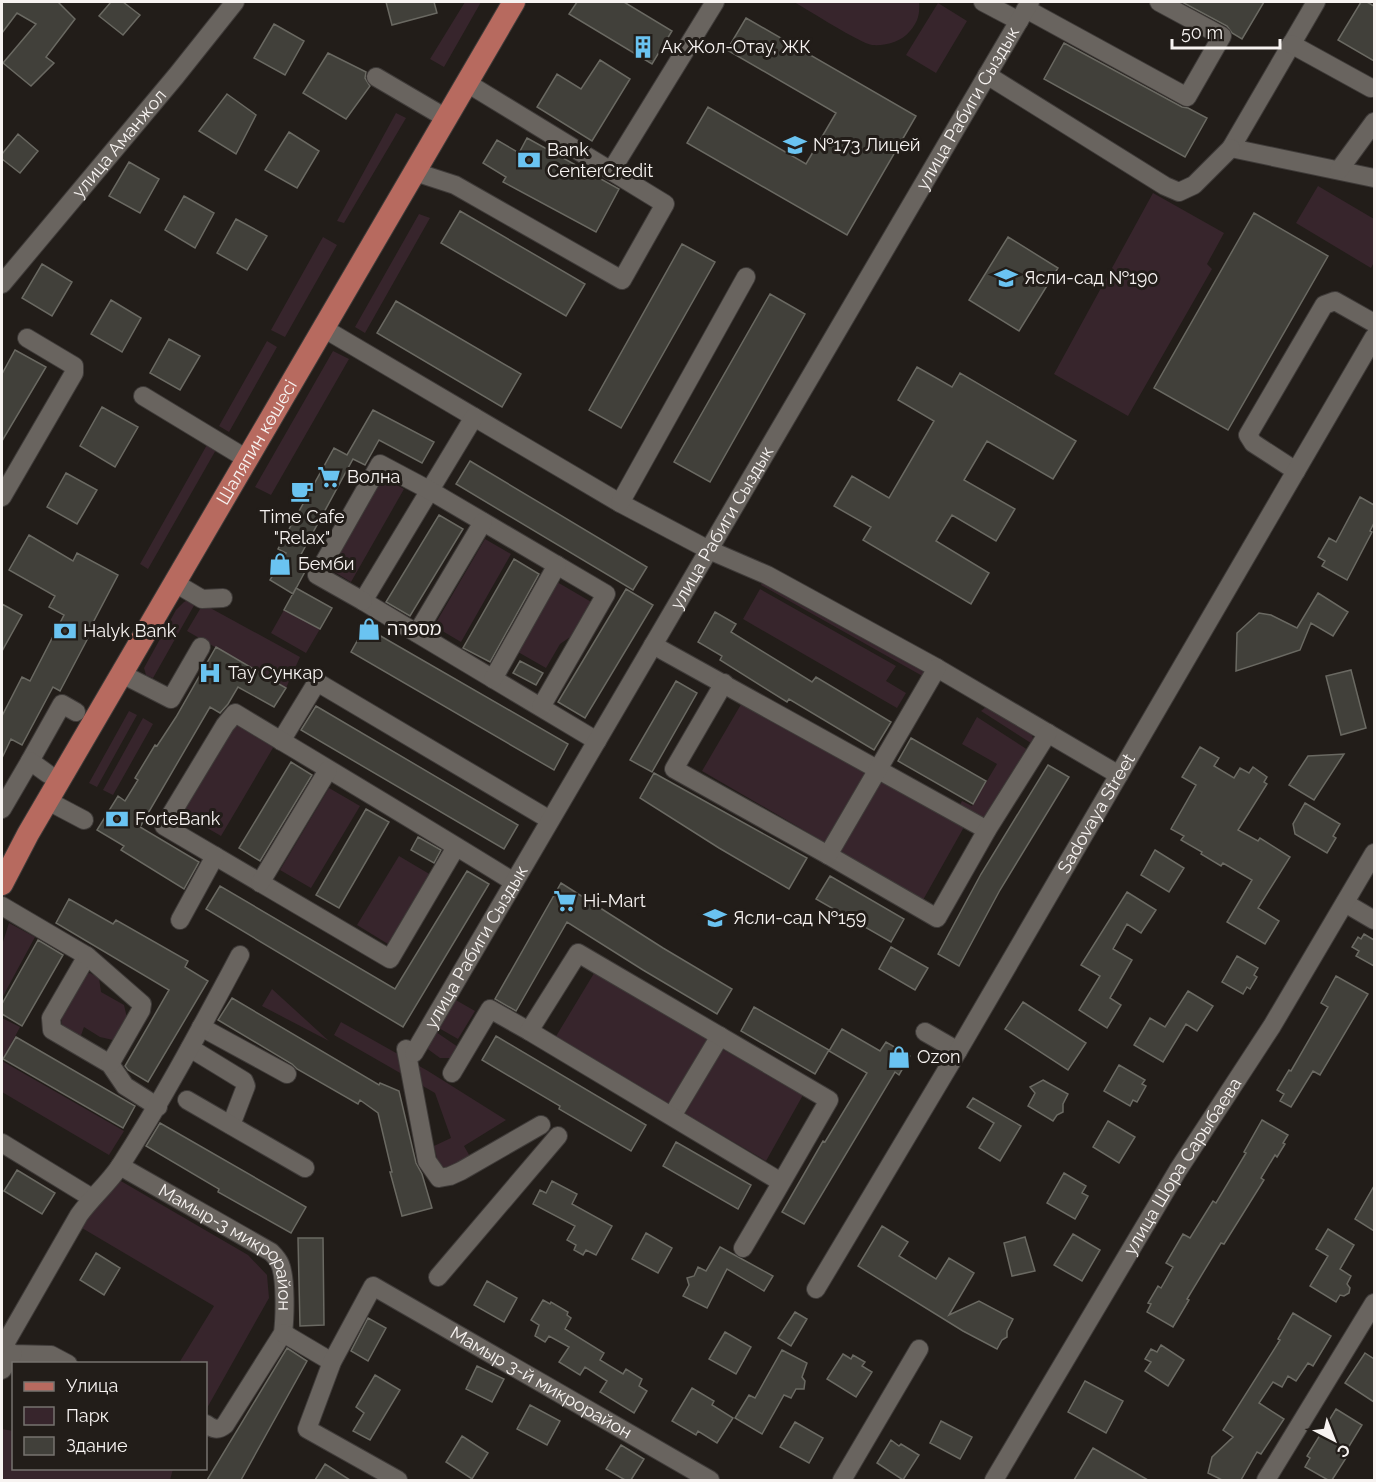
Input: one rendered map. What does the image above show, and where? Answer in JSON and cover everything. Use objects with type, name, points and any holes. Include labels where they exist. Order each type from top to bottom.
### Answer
[{"type":"main road","name":"Шаляпин көшесі","points":[[2,884],[48,801],[514,2]]},
{"type":"street","name":"улица Аманжол","points":[[2,284],[235,2]]},
{"type":"street","points":[[611,171],[715,2]]},
{"type":"street","points":[[983,2],[1025,10],[1187,97],[1222,36],[1159,2]]},
{"type":"street","points":[[987,75],[1165,186],[1179,192],[1194,185],[1232,148],[1316,2]]},
{"type":"street","name":"улица Рабиги Сыздык","points":[[541,1125],[461,1171],[439,1178],[427,1161],[410,1051],[514,882],[1025,10]]},
{"type":"street","points":[[1291,44],[1373,87]]},
{"type":"street","points":[[376,77],[427,109],[446,118]]},
{"type":"street","points":[[415,172],[455,185],[622,280],[665,204],[467,83]]},
{"type":"street","points":[[1339,170],[1374,122]]},
{"type":"street","points":[[1232,148],[1374,178]]},
{"type":"street","points":[[620,503],[746,277]]},
{"type":"street","points":[[1296,471],[1253,443],[1248,435],[1324,304],[1335,301],[1374,323]]},
{"type":"street","points":[[323,328],[620,503],[709,550],[767,574],[937,668],[1119,776]]},
{"type":"street","name":"Sadovaya Street","points":[[816,1289],[958,1051],[1374,337]]},
{"type":"street","points":[[2,497],[74,373],[74,366],[27,338]]},
{"type":"street","points":[[143,396],[247,459]]},
{"type":"street","points":[[363,601],[474,417]]},
{"type":"street","points":[[541,707],[606,594],[429,490],[380,464],[317,575],[597,741]]},
{"type":"street","points":[[417,633],[483,522]]},
{"type":"street","points":[[493,679],[557,566]]},
{"type":"street","points":[[175,583],[202,599],[223,598]]},
{"type":"street","points":[[653,645],[987,830]]},
{"type":"street","points":[[122,674],[171,699],[201,647]]},
{"type":"street","points":[[828,855],[937,668]]},
{"type":"street","points":[[281,741],[317,682],[550,820]]},
{"type":"street","points":[[724,683],[674,769],[937,918],[987,830],[1048,733]]},
{"type":"street","points":[[2,809],[62,704],[76,712]]},
{"type":"street","points":[[456,847],[390,959],[164,826],[225,725],[235,713],[514,882]]},
{"type":"street","points":[[30,761],[48,774]]},
{"type":"street","points":[[260,882],[328,770]]},
{"type":"street","points":[[48,801],[84,820]]},
{"type":"street","name":"улица Шора Сарыбаева","points":[[994,1480],[1178,1170],[1272,1026],[1374,853]]},
{"type":"street","points":[[180,920],[215,856]]},
{"type":"street","points":[[1345,903],[1374,920]]},
{"type":"street","points":[[2,906],[87,956],[142,1004],[141,1010],[110,1064]]},
{"type":"street","points":[[530,1031],[578,953],[829,1100],[743,1248]]},
{"type":"street","points":[[64,1362],[51,1355],[13,1354],[6,1349],[6,1342],[92,1198],[110,1180],[158,1107],[240,955]]},
{"type":"street","points":[[87,956],[51,1018],[52,1030],[110,1064],[125,1086],[158,1107]]},
{"type":"street","points":[[452,1073],[490,1009],[782,1182]]},
{"type":"street","points":[[201,1027],[287,1074]]},
{"type":"street","points":[[925,1032],[958,1051]]},
{"type":"street","points":[[672,1116],[720,1036]]},
{"type":"street","points":[[190,1048],[244,1081],[246,1086],[231,1125]]},
{"type":"street","points":[[187,1100],[305,1168]]},
{"type":"street","points":[[438,1277],[558,1136]]},
{"type":"street","points":[[2,1143],[92,1198]]},
{"type":"street","name":"Мамыр-3 микрорайон","points":[[120,1166],[271,1252],[282,1267],[283,1333],[225,1425],[220,1429],[214,1429],[207,1425]]},
{"type":"street","name":"Мамыр 3-й микрорайон","points":[[332,1362],[372,1286],[710,1480]]},
{"type":"street","points":[[1266,1480],[1374,1303]]},
{"type":"street","points":[[283,1333],[332,1362],[307,1429],[398,1480]]},
{"type":"street","points":[[842,1480],[919,1349]]},
{"type":"street","points":[[2,1370],[13,1354]]},
{"type":"green space","points":[[465,2],[481,2],[444,67],[430,59]]},
{"type":"green space","points":[[794,2],[919,2],[919,10],[915,24],[898,41],[872,45],[846,33]]},
{"type":"green space","points":[[938,3],[967,21],[936,73],[906,55]]},
{"type":"green space","points":[[396,113],[406,118],[344,223],[337,221]]},
{"type":"green space","points":[[1318,186],[1374,219],[1374,262],[1371,268],[1296,223]]},
{"type":"green space","points":[[1153,193],[1224,233],[1207,264],[1212,269],[1128,416],[1054,374]]},
{"type":"green space","points":[[419,214],[430,218],[365,333],[355,327]]},
{"type":"green space","points":[[323,237],[337,245],[285,337],[271,330]]},
{"type":"green space","points":[[267,341],[277,347],[229,432],[219,426]]},
{"type":"green space","points":[[333,351],[349,359],[271,495],[255,487]]},
{"type":"green space","points":[[208,443],[217,448],[148,569],[140,564]]},
{"type":"green space","points":[[379,475],[404,489],[351,582],[326,567]]},
{"type":"green space","points":[[485,539],[511,554],[461,642],[434,626]]},
{"type":"green space","points":[[765,577],[925,667],[926,678],[761,585]]},
{"type":"green space","points":[[557,582],[593,603],[573,635],[560,644],[546,668],[518,652]]},
{"type":"green space","points":[[760,589],[896,666],[886,681],[906,693],[897,708],[743,619]]},
{"type":"green space","points":[[190,599],[196,602],[153,678],[146,675],[144,668],[176,610]]},
{"type":"green space","points":[[203,604],[300,657],[286,688],[187,631]]},
{"type":"green space","points":[[284,610],[320,629],[306,653],[271,633]]},
{"type":"green space","points":[[743,701],[867,773],[826,843],[702,771]]},
{"type":"green space","points":[[987,706],[1031,728],[1034,745],[981,711]]},
{"type":"green space","points":[[129,711],[137,715],[97,787],[89,783]]},
{"type":"green space","points":[[237,717],[277,741],[221,836],[180,812]]},
{"type":"green space","points":[[977,717],[1031,752],[983,820],[957,810],[962,801],[972,806],[997,764],[962,744]]},
{"type":"green space","points":[[143,718],[153,724],[113,795],[103,790]]},
{"type":"green space","points":[[878,779],[964,827],[923,900],[836,852]]},
{"type":"green space","points":[[329,788],[360,806],[311,888],[280,870]]},
{"type":"green space","points":[[399,856],[431,875],[388,944],[357,925]]},
{"type":"green space","points":[[9,923],[35,937],[2,998],[2,945]]},
{"type":"green space","points":[[596,970],[713,1039],[673,1108],[555,1038]]},
{"type":"green space","points":[[90,973],[99,978],[101,992],[124,1005],[128,1022],[113,1040],[100,1037],[84,1027],[80,1038],[66,1030],[62,1024],[62,1017],[86,974]]},
{"type":"green space","points":[[272,989],[329,1041],[262,1006]]},
{"type":"green space","points":[[454,999],[475,1011],[458,1039],[437,1027]]},
{"type":"green space","points":[[2,1018],[20,1027],[2,1061]]},
{"type":"green space","points":[[341,1022],[428,1071],[506,1120],[464,1146],[472,1160],[440,1171],[434,1146],[451,1138],[435,1093],[334,1035]]},
{"type":"green space","points":[[436,1032],[458,1047],[450,1058],[440,1058],[425,1047]]},
{"type":"green space","points":[[722,1049],[803,1095],[766,1161],[685,1114]]},
{"type":"green space","points":[[2,1061],[124,1131],[109,1155],[2,1092]]},
{"type":"green space","points":[[114,1177],[248,1255],[267,1275],[269,1298],[207,1408],[207,1362],[180,1362],[214,1306],[82,1228]]},
{"type":"green space","points":[[2,1429],[12,1431],[12,1470],[173,1470],[170,1480],[2,1480]]},
{"type":"building","points":[[2,2],[58,2],[75,19],[46,57],[54,63],[31,86],[3,63],[36,24],[17,13],[2,33]]},
{"type":"building","points":[[111,2],[123,2],[140,15],[123,35],[99,16]]},
{"type":"building","points":[[386,2],[434,2],[437,13],[392,25]]},
{"type":"building","name":"Ак Жол-Отау, ЖК","points":[[577,2],[624,2],[672,31],[652,64],[569,14]]},
{"type":"building","points":[[1182,2],[1264,2],[1242,39],[1232,33],[1227,26]]},
{"type":"building","points":[[1361,2],[1374,6],[1374,61],[1338,40]]},
{"type":"building","points":[[746,18],[916,116],[847,235],[687,143],[708,107],[806,164],[836,113],[727,50]]},
{"type":"building","points":[[274,24],[304,41],[285,75],[254,58]]},
{"type":"building","points":[[1064,43],[1182,107],[1207,118],[1185,157],[1044,79]]},
{"type":"building","points":[[328,53],[366,72],[365,78],[370,86],[346,119],[303,93]]},
{"type":"building","points":[[600,60],[630,79],[592,141],[537,107],[557,74],[581,89]]},
{"type":"building","points":[[227,94],[256,115],[236,154],[199,131]]},
{"type":"building","points":[[289,132],[319,151],[297,188],[265,170]]},
{"type":"building","points":[[18,134],[38,151],[20,173],[2,159],[2,154]]},
{"type":"building","points":[[527,138],[619,189],[596,232],[503,182],[506,177],[483,163],[497,140],[519,153]]},
{"type":"building","points":[[129,162],[159,179],[140,213],[109,196]]},
{"type":"building","points":[[184,196],[214,213],[195,248],[165,230]]},
{"type":"building","points":[[460,211],[585,284],[566,316],[441,243]]},
{"type":"building","points":[[1254,213],[1328,256],[1228,430],[1154,388]]},
{"type":"building","points":[[236,219],[267,236],[247,270],[217,253]]},
{"type":"building","name":"Ясли-сад №190","points":[[1008,237],[1058,268],[1019,331],[969,300]]},
{"type":"building","points":[[682,244],[715,262],[621,428],[589,410]]},
{"type":"building","points":[[42,264],[72,282],[52,316],[22,298]]},
{"type":"building","points":[[770,294],[805,314],[710,482],[674,462]]},
{"type":"building","points":[[111,300],[141,318],[122,352],[91,334]]},
{"type":"building","points":[[396,301],[521,374],[502,407],[377,333]]},
{"type":"building","points":[[169,339],[200,356],[180,390],[150,373]]},
{"type":"building","points":[[15,350],[46,367],[2,441],[2,374]]},
{"type":"building","points":[[917,367],[952,387],[960,373],[1076,441],[1053,479],[987,441],[964,480],[1015,509],[996,541],[952,515],[936,541],[989,573],[971,604],[863,540],[871,527],[834,506],[852,476],[889,498],[934,421],[898,400]]},
{"type":"building","points":[[102,407],[138,427],[115,467],[80,446]]},
{"type":"building","points":[[373,410],[434,442],[422,463],[379,440],[365,465],[353,459],[298,560],[308,566],[293,594],[270,580],[286,553],[278,549],[334,448],[347,455]]},
{"type":"building","points":[[470,461],[647,567],[633,590],[456,484]]},
{"type":"building","points":[[66,473],[97,490],[77,524],[47,507]]},
{"type":"building","points":[[1360,497],[1374,505],[1374,523],[1370,531],[1372,532],[1347,580],[1322,566],[1325,561],[1318,557],[1329,538],[1336,542]]},
{"type":"building","points":[[439,515],[463,529],[410,616],[386,602]]},
{"type":"building","points":[[29,535],[73,561],[77,553],[118,575],[60,691],[53,687],[22,745],[11,739],[2,758],[2,716],[22,677],[30,681],[64,615],[49,607],[55,596],[9,570]]},
{"type":"building","points":[[514,559],[539,574],[490,662],[463,648]]},
{"type":"building","points":[[296,588],[332,608],[320,629],[284,610]]},
{"type":"building","points":[[626,589],[653,605],[585,718],[558,702]]},
{"type":"building","points":[[1318,593],[1348,612],[1333,636],[1311,623],[1300,650],[1236,671],[1237,633],[1259,613],[1271,615],[1297,628]]},
{"type":"building","points":[[2,604],[22,615],[2,651]]},
{"type":"building","points":[[715,612],[736,624],[731,632],[812,682],[816,677],[891,722],[874,750],[789,699],[787,702],[720,660],[722,656],[698,642]]},
{"type":"building","points":[[365,627],[568,744],[554,770],[351,652]]},
{"type":"building","points":[[216,647],[286,688],[274,707],[238,687],[220,713],[210,707],[140,827],[199,862],[184,889],[121,850],[124,846],[97,830],[118,796],[125,801],[138,780],[135,778],[155,745],[157,746],[176,717]]},
{"type":"building","points":[[520,661],[543,673],[536,685],[513,673]]},
{"type":"building","points":[[1351,670],[1366,728],[1341,735],[1326,676]]},
{"type":"building","points":[[676,681],[697,693],[652,772],[630,760]]},
{"type":"building","points":[[316,706],[518,825],[504,849],[301,730]]},
{"type":"building","points":[[911,738],[986,781],[973,804],[898,761]]},
{"type":"building","points":[[1200,747],[1219,758],[1214,766],[1234,778],[1240,768],[1249,773],[1253,767],[1267,777],[1264,782],[1267,784],[1238,830],[1258,841],[1260,838],[1290,857],[1258,908],[1279,921],[1265,944],[1227,922],[1252,880],[1223,863],[1221,866],[1201,854],[1202,852],[1181,840],[1184,836],[1171,829],[1196,785],[1182,777]]},
{"type":"building","points":[[1344,754],[1314,800],[1289,785],[1308,756]]},
{"type":"building","points":[[291,762],[312,775],[260,861],[239,848]]},
{"type":"building","points":[[1048,765],[1069,777],[1000,890],[959,966],[938,954],[981,874]]},
{"type":"building","points":[[654,773],[807,858],[789,889],[640,798]]},
{"type":"building","points":[[1305,803],[1340,824],[1333,836],[1336,838],[1327,853],[1295,834],[1293,824]]},
{"type":"building","points":[[366,809],[389,822],[339,908],[316,895]]},
{"type":"building","points":[[418,837],[441,850],[434,863],[411,850]]},
{"type":"building","points":[[1155,850],[1184,868],[1169,892],[1141,875]]},
{"type":"building","points":[[467,871],[489,884],[403,1027],[206,909],[220,886],[395,989]]},
{"type":"building","points":[[830,876],[904,919],[891,942],[816,899]]},
{"type":"building","points":[[561,883],[732,989],[717,1014],[567,922],[516,1011],[495,999]]},
{"type":"building","points":[[1127,892],[1156,910],[1141,933],[1127,924],[1113,949],[1132,960],[1110,998],[1121,1005],[1107,1028],[1079,1010],[1100,976],[1081,965]]},
{"type":"building","points":[[69,899],[113,924],[116,920],[188,961],[185,967],[208,981],[148,1082],[125,1066],[169,990],[56,923]]},
{"type":"building","points":[[1364,934],[1374,940],[1374,966],[1356,956],[1359,951],[1352,947],[1358,937],[1361,939]]},
{"type":"building","points":[[38,940],[63,955],[22,1026],[2,1014],[2,1004]]},
{"type":"building","points":[[891,947],[928,968],[915,990],[879,969]]},
{"type":"building","points":[[1237,956],[1258,968],[1254,975],[1257,977],[1250,989],[1247,987],[1243,994],[1222,982]]},
{"type":"building","points":[[1336,976],[1368,994],[1320,1075],[1313,1071],[1291,1107],[1280,1101],[1284,1094],[1277,1090],[1289,1070],[1291,1071],[1328,1007],[1321,1003]]},
{"type":"building","points":[[1188,991],[1213,1006],[1197,1031],[1186,1024],[1163,1062],[1134,1045],[1150,1018],[1165,1027]]},
{"type":"building","points":[[232,998],[379,1085],[380,1083],[399,1091],[416,1163],[422,1174],[432,1208],[402,1216],[378,1113],[360,1100],[358,1104],[297,1069],[218,1020]]},
{"type":"building","points":[[1023,1002],[1086,1043],[1068,1070],[1005,1029]]},
{"type":"building","points":[[754,1007],[829,1050],[815,1074],[741,1031]]},
{"type":"building","points":[[842,1029],[880,1051],[886,1042],[910,1056],[899,1075],[895,1072],[804,1224],[782,1212],[823,1141],[825,1142],[867,1073],[829,1051]]},
{"type":"building","points":[[496,1036],[646,1125],[631,1151],[482,1060]]},
{"type":"building","points":[[16,1037],[135,1106],[123,1128],[3,1059]]},
{"type":"building","points":[[1119,1065],[1145,1080],[1142,1084],[1146,1086],[1137,1102],[1133,1100],[1130,1106],[1104,1091]]},
{"type":"building","points":[[1043,1080],[1068,1094],[1063,1104],[1063,1112],[1053,1121],[1028,1106],[1035,1093],[1030,1087]]},
{"type":"building","points":[[973,1098],[1021,1126],[1000,1161],[979,1148],[994,1123],[967,1107]]},
{"type":"building","points":[[1262,1120],[1288,1135],[1283,1143],[1285,1144],[1277,1157],[1275,1155],[1261,1178],[1264,1180],[1224,1244],[1221,1243],[1173,1327],[1147,1312],[1151,1304],[1148,1303],[1158,1286],[1161,1288],[1173,1267],[1166,1263],[1183,1234],[1190,1238],[1213,1201],[1216,1203],[1246,1153],[1244,1152]]},
{"type":"building","points":[[1108,1121],[1135,1137],[1119,1163],[1093,1147]]},
{"type":"building","points":[[160,1123],[306,1207],[291,1233],[218,1192],[219,1189],[146,1146]]},
{"type":"building","points":[[676,1142],[751,1185],[738,1209],[663,1166]]},
{"type":"building","points":[[17,1170],[55,1193],[42,1214],[4,1191]]},
{"type":"building","points":[[1064,1173],[1086,1186],[1082,1193],[1088,1196],[1075,1219],[1047,1203]]},
{"type":"building","points":[[552,1181],[577,1194],[572,1204],[612,1226],[596,1255],[586,1250],[583,1255],[574,1250],[576,1245],[567,1240],[575,1226],[533,1204],[540,1190],[546,1193]]},
{"type":"building","points":[[1374,1186],[1374,1231],[1355,1219]]},
{"type":"building","points":[[882,1226],[908,1242],[899,1256],[936,1279],[949,1258],[974,1273],[949,1315],[979,1301],[1013,1319],[1007,1331],[1007,1337],[1002,1340],[997,1349],[963,1331],[858,1266]]},
{"type":"building","points":[[1328,1229],[1354,1245],[1340,1269],[1351,1276],[1347,1284],[1350,1288],[1349,1293],[1344,1296],[1340,1295],[1336,1302],[1310,1286],[1328,1256],[1316,1249]]},
{"type":"building","points":[[646,1233],[672,1248],[658,1273],[632,1259]]},
{"type":"building","points":[[1073,1234],[1100,1250],[1082,1281],[1054,1265]]},
{"type":"building","points":[[1025,1237],[1035,1271],[1012,1276],[1004,1243]]},
{"type":"building","points":[[298,1238],[323,1238],[324,1325],[300,1326]]},
{"type":"building","points":[[720,1247],[773,1276],[764,1291],[727,1269],[707,1308],[683,1296],[689,1285],[687,1278],[694,1276],[698,1267],[706,1271]]},
{"type":"building","points":[[96,1253],[120,1268],[104,1295],[80,1280]]},
{"type":"building","points":[[487,1281],[517,1298],[504,1322],[474,1305]]},
{"type":"building","points":[[543,1300],[568,1312],[567,1315],[571,1318],[565,1329],[604,1353],[600,1360],[623,1374],[626,1369],[642,1379],[639,1386],[647,1391],[634,1413],[600,1392],[607,1381],[585,1367],[580,1375],[559,1362],[569,1347],[549,1336],[545,1342],[535,1336],[539,1325],[531,1320]]},
{"type":"building","points":[[795,1312],[807,1319],[791,1346],[778,1338]]},
{"type":"building","points":[[1293,1313],[1331,1336],[1313,1366],[1308,1363],[1296,1381],[1288,1376],[1282,1387],[1273,1382],[1259,1403],[1284,1419],[1261,1454],[1257,1452],[1241,1480],[1222,1480],[1208,1473],[1212,1457],[1233,1437],[1223,1430],[1280,1340],[1278,1339]]},
{"type":"building","points":[[368,1318],[386,1328],[368,1361],[351,1351]]},
{"type":"building","points":[[725,1332],[751,1347],[736,1374],[709,1359]]},
{"type":"building","points":[[1161,1345],[1184,1360],[1168,1386],[1145,1371],[1151,1362],[1145,1359],[1151,1349],[1157,1352]]},
{"type":"building","points":[[287,1348],[307,1361],[241,1480],[207,1480]]},
{"type":"building","points":[[782,1350],[807,1363],[802,1377],[805,1381],[804,1389],[796,1389],[791,1398],[784,1395],[762,1434],[735,1418],[749,1395],[755,1398]]},
{"type":"building","points":[[1365,1353],[1374,1359],[1374,1402],[1345,1383]]},
{"type":"building","points":[[843,1354],[851,1359],[853,1355],[865,1362],[862,1366],[872,1372],[856,1397],[827,1379]]},
{"type":"building","points":[[477,1366],[504,1379],[492,1402],[466,1389]]},
{"type":"building","points":[[375,1375],[400,1390],[370,1440],[353,1431],[364,1413],[356,1407]]},
{"type":"building","points":[[1085,1381],[1123,1401],[1106,1433],[1068,1412]]},
{"type":"building","points":[[692,1388],[714,1401],[712,1405],[733,1418],[717,1443],[698,1431],[696,1435],[672,1421]]},
{"type":"building","points":[[530,1405],[560,1421],[547,1445],[517,1429]]},
{"type":"building","points":[[1336,1409],[1362,1425],[1343,1456],[1346,1458],[1332,1480],[1328,1480],[1305,1467],[1310,1458],[1307,1456]]},
{"type":"building","points":[[941,1421],[972,1437],[960,1459],[930,1443]]},
{"type":"building","points":[[795,1422],[823,1438],[809,1463],[780,1447]]},
{"type":"building","points":[[462,1436],[488,1453],[472,1479],[446,1462]]},
{"type":"building","points":[[891,1440],[919,1455],[903,1480],[877,1463]]},
{"type":"building","points":[[621,1445],[644,1459],[631,1480],[625,1480],[606,1469]]},
{"type":"building","points":[[1093,1448],[1148,1480],[1074,1480]]},
{"type":"building","points":[[325,1464],[350,1480],[315,1480]]},
{"type":"place","name":"Ак Жол-Отау, ЖК","points":[[643,47]]},
{"type":"place","name":"№173 Лицей","points":[[795,145]]},
{"type":"place","name":"Bank CenterCredit","points":[[529,160]]},
{"type":"place","name":"Ясли-сад №190","points":[[1006,278]]},
{"type":"place","name":"Волна","points":[[329,477]]},
{"type":"place","name":"Time Cafe \"Relax\"","points":[[302,491]]},
{"type":"place","name":"Бемби","points":[[280,564]]},
{"type":"place","name":"מספרה","points":[[369,629]]},
{"type":"place","name":"Halyk Bank","points":[[65,631]]},
{"type":"place","name":"Тау Сункар","points":[[210,673]]},
{"type":"place","name":"ForteBank","points":[[117,819]]},
{"type":"place","name":"Hi-Mart","points":[[565,901]]},
{"type":"place","name":"Ясли-сад №159","points":[[715,918]]},
{"type":"place","name":"Ozon","points":[[899,1057]]}]
